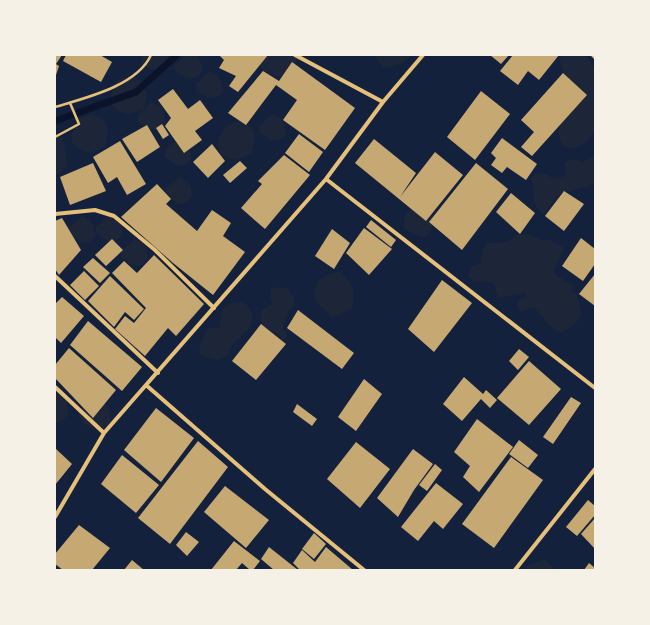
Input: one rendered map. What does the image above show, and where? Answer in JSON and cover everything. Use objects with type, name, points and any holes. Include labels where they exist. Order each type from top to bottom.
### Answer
[{"type":"street","points":[[295,55],[383,102]]},
{"type":"street","points":[[55,517],[104,433],[326,179],[383,102],[423,55]]},
{"type":"street","points":[[326,179],[595,388]]},
{"type":"street","points":[[55,214],[95,210],[114,216],[155,250],[214,308]]},
{"type":"street","points":[[55,276],[158,373]]},
{"type":"street","points":[[146,385],[264,489],[364,570]]},
{"type":"street","points":[[55,387],[104,433]]},
{"type":"street","points":[[515,570],[595,469]]},
{"type":"path","points":[[55,107],[125,83],[148,62],[151,55]]},
{"type":"path","points":[[55,137],[79,124],[70,102]]},
{"type":"shaded area","points":[[142,55],[168,55],[168,64],[157,70],[148,68],[141,62]]},
{"type":"shaded area","points":[[186,55],[197,56],[202,64],[202,73],[195,78],[188,79],[175,71],[175,65]]},
{"type":"shaded area","points":[[261,55],[297,55],[294,71],[278,77],[271,75],[263,71],[260,64]]},
{"type":"shaded area","points":[[375,55],[412,55],[399,64],[383,67]]},
{"type":"shaded area","points":[[559,55],[585,55],[595,68],[595,131],[585,143],[574,149],[563,146],[558,134],[562,121],[574,96],[562,69]]},
{"type":"shaded area","points":[[210,71],[220,79],[223,92],[217,97],[208,98],[196,90],[196,84]]},
{"type":"shaded area","points":[[131,76],[143,82],[147,93],[144,109],[126,114],[113,107],[110,100],[118,80]]},
{"type":"shaded area","points":[[152,102],[161,108],[164,116],[165,123],[158,129],[150,129],[138,121],[138,115]]},
{"type":"shaded area","points":[[92,114],[104,120],[108,131],[105,147],[87,152],[74,145],[71,138],[79,118]]},
{"type":"shaded area","points":[[273,114],[279,117],[283,122],[286,135],[279,140],[271,141],[259,132],[259,126]]},
{"type":"shaded area","points":[[239,121],[251,127],[255,138],[251,154],[236,160],[221,154],[218,147],[218,139],[226,126]]},
{"type":"shaded area","points":[[55,133],[62,136],[68,166],[55,176]]},
{"type":"shaded area","points":[[179,139],[185,142],[189,147],[191,160],[185,165],[177,166],[164,157],[168,146]]},
{"type":"shaded area","points":[[595,156],[595,183],[570,192],[562,193],[555,199],[544,215],[535,205],[531,179],[536,173],[548,175],[553,179],[565,176],[565,162],[573,159],[583,162]]},
{"type":"shaded area","points":[[179,177],[189,184],[192,197],[186,203],[178,204],[166,195],[165,189]]},
{"type":"shaded area","points":[[419,206],[430,213],[434,223],[429,233],[425,237],[413,234],[404,228],[405,216],[409,211]]},
{"type":"shaded area","points":[[110,214],[119,220],[122,228],[123,235],[116,241],[108,241],[96,233],[96,227]]},
{"type":"shaded area","points":[[82,216],[89,219],[93,224],[95,237],[89,242],[81,243],[69,234],[69,228]]},
{"type":"shaded area","points":[[528,234],[541,240],[551,240],[564,248],[553,273],[573,286],[571,292],[576,294],[581,308],[581,314],[580,318],[575,324],[561,333],[552,328],[534,307],[521,312],[517,307],[518,301],[526,297],[525,293],[498,297],[494,284],[484,281],[475,282],[468,276],[470,267],[481,263],[482,250],[487,243],[500,243],[510,240],[517,235]]},
{"type":"shaded area","points":[[135,239],[141,242],[145,247],[148,260],[141,265],[133,266],[121,257],[121,251]]},
{"type":"shaded area","points":[[339,271],[350,283],[354,291],[354,296],[352,308],[332,317],[315,300],[315,293],[317,283],[323,277]]},
{"type":"shaded area","points":[[278,287],[288,289],[294,297],[294,306],[288,313],[283,329],[288,337],[282,341],[279,334],[263,326],[260,314],[262,310],[273,304],[270,295],[271,289]]},
{"type":"shaded area","points":[[241,302],[247,305],[253,314],[251,326],[232,345],[226,357],[218,360],[201,356],[199,348],[207,329],[220,327],[221,316],[224,308],[230,304]]},
{"type":"shaded area","points":[[55,393],[63,395],[68,408],[65,418],[56,423],[55,423]]},
{"type":"shaded area","points":[[91,400],[106,403],[111,416],[108,427],[99,432],[83,423],[78,413]]},
{"type":"shaded area","points":[[545,559],[555,570],[524,570],[527,566]]},
{"type":"building","points":[[55,55],[62,55],[56,64],[59,66],[55,78]]},
{"type":"building","points":[[66,55],[100,55],[112,62],[101,82],[63,61]]},
{"type":"building","points":[[219,55],[268,55],[238,92],[229,86],[236,76],[219,68],[224,60]]},
{"type":"building","points":[[490,55],[509,55],[501,64]]},
{"type":"building","points":[[513,55],[559,55],[539,80],[528,71],[518,85],[500,71]]},
{"type":"building","points":[[292,62],[355,108],[325,150],[283,120],[297,100],[276,85],[246,125],[228,113],[263,71],[279,81]]},
{"type":"building","points":[[563,73],[587,95],[532,156],[521,147],[534,132],[521,120]]},
{"type":"building","points":[[173,89],[188,109],[200,100],[213,118],[195,131],[202,140],[184,153],[165,126],[171,118],[158,100]]},
{"type":"building","points":[[481,91],[510,114],[475,160],[447,137]]},
{"type":"building","points":[[162,124],[169,135],[163,139],[156,128]]},
{"type":"building","points":[[147,125],[160,147],[137,162],[122,139]]},
{"type":"building","points":[[299,134],[323,152],[309,172],[285,153]]},
{"type":"building","points":[[502,138],[537,164],[526,180],[507,167],[502,173],[491,165],[496,158],[491,153]]},
{"type":"building","points":[[374,139],[416,173],[400,197],[435,152],[463,175],[426,221],[355,163]]},
{"type":"building","points":[[120,141],[146,184],[127,195],[117,177],[108,183],[93,157]]},
{"type":"building","points":[[212,144],[225,161],[208,178],[193,162]]},
{"type":"building","points":[[284,155],[310,175],[265,229],[241,208],[262,184],[258,181]]},
{"type":"building","points":[[240,161],[247,168],[230,183],[223,175]]},
{"type":"building","points":[[93,163],[106,191],[70,205],[60,177]]},
{"type":"building","points":[[476,163],[508,189],[462,250],[429,222]]},
{"type":"building","points":[[157,184],[171,199],[166,204],[197,231],[212,210],[231,223],[223,236],[245,252],[213,295],[173,263],[121,217]]},
{"type":"building","points":[[564,191],[584,204],[564,231],[545,216]]},
{"type":"building","points":[[511,193],[535,213],[520,234],[496,212]]},
{"type":"building","points":[[62,218],[81,250],[59,275],[55,269],[55,221]]},
{"type":"building","points":[[371,220],[396,240],[391,247],[366,227]]},
{"type":"building","points":[[364,228],[392,249],[369,275],[346,253]]},
{"type":"building","points":[[332,229],[350,243],[334,269],[315,256]]},
{"type":"building","points":[[581,238],[595,249],[595,264],[583,281],[562,266]]},
{"type":"building","points":[[112,239],[123,250],[106,266],[95,255]]},
{"type":"building","points":[[154,255],[204,304],[176,336],[168,328],[145,356],[115,329],[125,316],[134,323],[146,308],[112,273],[124,261],[137,273]]},
{"type":"building","points":[[93,258],[110,273],[100,283],[83,267]]},
{"type":"building","points":[[84,271],[99,286],[85,300],[70,285]]},
{"type":"building","points":[[595,274],[595,306],[579,294]]},
{"type":"building","points":[[110,276],[144,309],[134,320],[125,312],[114,327],[88,301]]},
{"type":"building","points":[[442,280],[472,303],[434,352],[408,329]]},
{"type":"building","points":[[62,297],[84,316],[61,343],[55,337],[55,304]]},
{"type":"building","points":[[298,310],[354,353],[342,369],[287,328]]},
{"type":"building","points":[[88,321],[142,367],[122,391],[70,345]]},
{"type":"building","points":[[261,324],[286,344],[256,380],[232,361]]},
{"type":"building","points":[[69,348],[116,390],[93,418],[55,378],[55,365]]},
{"type":"building","points":[[519,349],[529,357],[518,370],[509,361]]},
{"type":"building","points":[[529,361],[561,389],[529,425],[497,398]]},
{"type":"building","points":[[464,377],[483,394],[486,390],[497,400],[490,408],[481,399],[462,421],[443,404]]},
{"type":"building","points":[[364,379],[382,394],[356,431],[338,417]]},
{"type":"building","points":[[571,397],[581,403],[553,444],[543,437]]},
{"type":"building","points":[[297,404],[317,419],[312,426],[293,412]]},
{"type":"building","points":[[156,408],[194,438],[161,482],[124,450]]},
{"type":"building","points":[[477,419],[513,447],[479,492],[463,477],[470,466],[454,452]]},
{"type":"building","points":[[519,440],[538,455],[528,468],[509,454]]},
{"type":"building","points":[[198,441],[228,467],[170,544],[138,518]]},
{"type":"building","points":[[356,442],[390,469],[360,508],[327,479]]},
{"type":"building","points":[[55,448],[72,464],[55,485]]},
{"type":"building","points":[[413,449],[433,464],[414,490],[398,517],[377,498]]},
{"type":"building","points":[[122,455],[159,485],[136,513],[101,484]]},
{"type":"building","points":[[511,457],[543,480],[494,548],[462,524]]},
{"type":"building","points":[[435,464],[442,470],[427,491],[419,485]]},
{"type":"building","points":[[436,483],[463,504],[443,529],[434,521],[418,541],[401,527]]},
{"type":"building","points":[[225,486],[269,520],[246,548],[204,512]]},
{"type":"building","points":[[588,500],[595,506],[595,515],[577,536],[566,527]]},
{"type":"building","points":[[595,518],[595,549],[581,534]]},
{"type":"building","points":[[79,525],[110,548],[92,570],[63,570],[55,564],[55,554]]},
{"type":"building","points":[[186,532],[199,542],[187,556],[176,545]]},
{"type":"building","points":[[314,533],[326,544],[314,559],[302,549]]},
{"type":"building","points":[[234,541],[260,561],[253,570],[250,570],[242,563],[236,570],[211,570]]},
{"type":"building","points":[[269,547],[298,570],[274,570],[261,559]]},
{"type":"building","points":[[326,547],[353,570],[300,570],[293,563],[302,550],[315,562]]},
{"type":"building","points":[[132,560],[144,570],[124,570]]},
{"type":"building","points":[[589,563],[595,568],[595,570],[584,570]]},
{"type":"waterway","points":[[55,121],[136,92],[177,55]]}]
